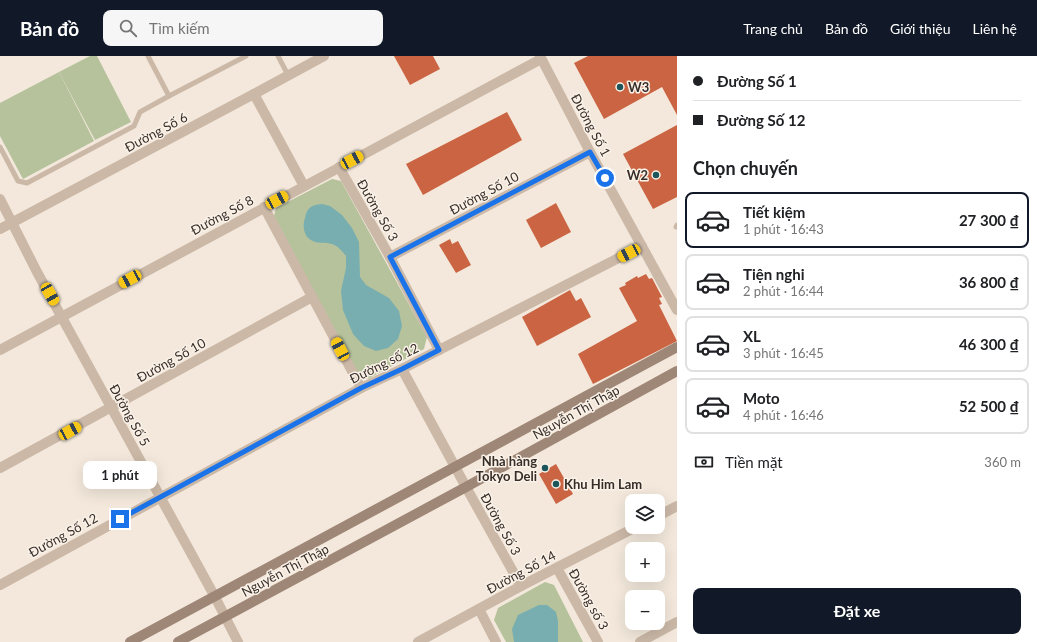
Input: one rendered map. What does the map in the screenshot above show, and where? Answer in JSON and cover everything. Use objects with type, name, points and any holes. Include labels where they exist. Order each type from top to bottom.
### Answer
[{"type":"main road","name":"Nguyễn Thị Thập","points":[[215,597],[677,347]]},
{"type":"main road","name":"Nguyễn Thị Thập","points":[[178,642],[466,487],[677,371]]},
{"type":"main road","points":[[130,642],[215,597]]},
{"type":"street","name":"Đường Số 6","points":[[0,229],[324,56]]},
{"type":"street","name":"Đường Số 1","points":[[541,58],[590,152],[677,310]]},
{"type":"street","name":"Đường Số 8","points":[[0,350],[541,58]]},
{"type":"street","points":[[254,94],[304,186]]},
{"type":"street","name":"Đường Số 10","points":[[390,257],[590,152]]},
{"type":"street","name":"Đường Số 3","points":[[339,167],[390,257],[439,350]]},
{"type":"street","name":"Đường Số 5","points":[[0,199],[37,272],[215,597],[238,642]]},
{"type":"street","points":[[264,207],[361,388]]},
{"type":"street","name":"Đường số 12","points":[[160,497],[361,388],[402,369],[642,246]]},
{"type":"street","name":"Đường Số 10","points":[[0,468],[312,297]]},
{"type":"street","name":"Đường Số 3","points":[[402,369],[521,586]]},
{"type":"street","name":"Đường Số 12","points":[[0,585],[160,497]]},
{"type":"street","points":[[665,512],[677,506]]},
{"type":"street","name":"Đường Số 14","points":[[418,642],[521,586],[625,533]]},
{"type":"street","name":"Đường số 3","points":[[558,568],[598,642]]},
{"type":"street","points":[[479,609],[496,642]]},
{"type":"street","points":[[640,642],[677,622]]},
{"type":"lane","points":[[148,56],[169,96]]},
{"type":"lane","points":[[0,147],[18,181],[27,183],[134,126],[140,112],[246,56]]},
{"type":"lane","points":[[278,56],[288,75]]},
{"type":"green space","points":[[90,56],[97,56],[131,122],[95,140],[59,72]]},
{"type":"green space","points":[[59,72],[94,141],[23,179],[0,136],[0,103]]},
{"type":"green space","points":[[332,179],[341,181],[427,337],[424,349],[368,379],[357,372],[274,216],[276,208]]},
{"type":"green space","points":[[545,582],[554,585],[583,642],[506,642],[494,620],[498,608]]},
{"type":"water","points":[[322,204],[330,206],[342,215],[352,228],[359,242],[360,277],[366,285],[389,298],[399,311],[402,326],[398,339],[388,348],[376,351],[364,346],[353,334],[343,310],[341,291],[346,268],[346,256],[340,249],[330,243],[315,242],[306,235],[304,231],[304,221],[307,211],[315,205]]},
{"type":"water","points":[[539,605],[547,605],[556,612],[558,621],[558,642],[514,642],[512,629],[518,615]]},
{"type":"building","points":[[394,56],[433,56],[440,69],[410,85]]},
{"type":"building","name":"W3","points":[[588,56],[677,56],[677,115],[662,87],[604,119],[574,63]]},
{"type":"building","points":[[507,112],[522,140],[423,195],[406,164]]},
{"type":"building","name":"W2","points":[[677,125],[677,197],[653,209],[623,154]]},
{"type":"building","points":[[556,203],[571,232],[541,248],[526,220]]},
{"type":"building","points":[[450,239],[452,244],[458,241],[471,265],[456,273],[439,245]]},
{"type":"building","points":[[646,274],[649,279],[652,278],[662,297],[659,298],[662,304],[659,305],[677,341],[593,384],[578,354],[637,321],[619,288],[626,285],[625,283],[637,276],[638,278]]},
{"type":"building","points":[[570,290],[576,301],[581,298],[591,317],[537,346],[522,317]]},
{"type":"building","name":"Khu Him Lam","points":[[556,464],[573,494],[556,504],[539,474]]},
{"type":"place","name":"W3","points":[[620,87]]},
{"type":"place","name":"W2","points":[[656,175]]},
{"type":"place","name":"Nhà hàng Tokyo Deli","points":[[545,468]]},
{"type":"place","name":"Khu Him Lam","points":[[556,484]]},
{"type":"route","points":[[120,519],[361,388],[439,350],[390,257],[590,152],[605,178]]}]
